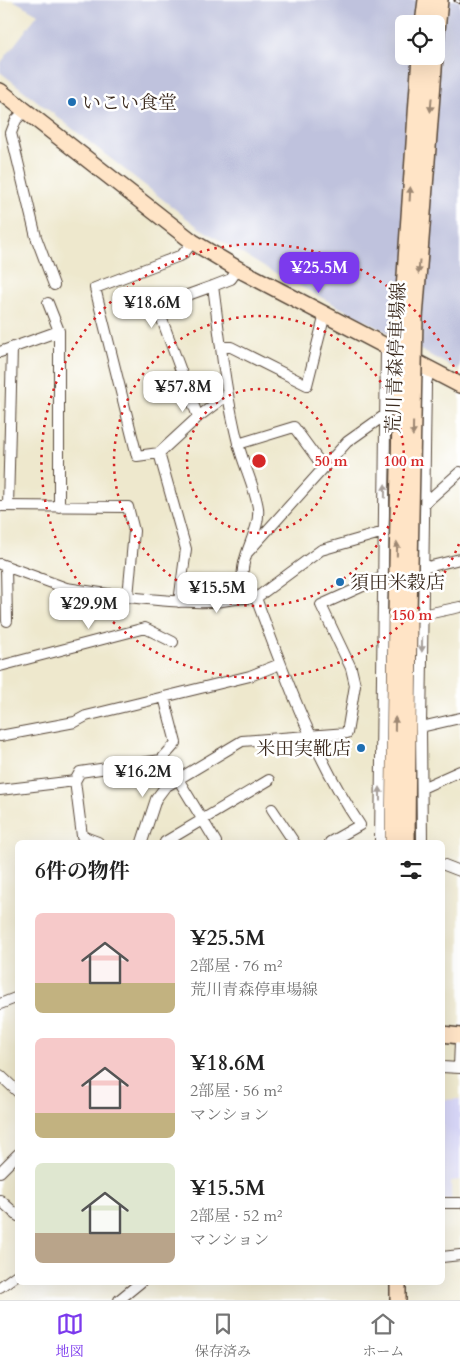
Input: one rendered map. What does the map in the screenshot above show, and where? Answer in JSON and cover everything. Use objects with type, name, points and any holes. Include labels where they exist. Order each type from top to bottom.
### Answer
[{"type":"main road","points":[[424,15],[426,0]]},
{"type":"main road","points":[[439,15],[440,0]]},
{"type":"main road","name":"荒川青森停車場線","points":[[393,840],[409,615],[402,319],[419,65]]},
{"type":"main road","name":"荒川青森停車場線","points":[[408,840],[409,615],[415,318],[434,65]]},
{"type":"main road","points":[[0,91],[193,242],[238,269],[460,385]]},
{"type":"main road","points":[[445,1034],[460,1036]]},
{"type":"main road","points":[[398,1285],[398,1300]]},
{"type":"street","points":[[25,110],[16,120],[11,133],[36,237],[54,285]]},
{"type":"street","points":[[193,242],[182,255],[95,288],[137,456],[159,453],[198,417],[227,396]]},
{"type":"street","points":[[198,417],[157,306],[231,279],[238,269]]},
{"type":"street","points":[[213,286],[227,396],[238,444],[257,505],[258,515],[244,557],[242,574],[322,763],[360,825],[334,840]]},
{"type":"street","points":[[48,303],[59,330],[59,507]]},
{"type":"street","points":[[221,347],[231,347],[307,385],[325,314]]},
{"type":"street","points":[[59,330],[4,348],[4,506],[128,506],[134,531],[128,597]]},
{"type":"street","points":[[380,840],[386,346]]},
{"type":"street","points":[[422,840],[421,726],[409,615],[423,568],[426,383],[430,369]]},
{"type":"street","points":[[244,557],[348,442],[385,415]]},
{"type":"street","points":[[238,444],[294,427],[324,468]]},
{"type":"street","points":[[159,453],[186,548],[179,602]]},
{"type":"street","points":[[424,504],[460,472]]},
{"type":"street","points":[[7,621],[3,565],[66,588],[179,602],[212,602],[251,597],[321,550],[384,532]]},
{"type":"street","points":[[423,568],[460,559]]},
{"type":"street","points":[[143,840],[159,793],[178,779],[242,741],[347,733],[355,685],[351,668],[321,605],[384,577]]},
{"type":"street","points":[[409,615],[460,607]]},
{"type":"street","points":[[0,666],[145,628],[173,642]]},
{"type":"street","points":[[0,736],[75,722],[86,716],[250,676],[280,664]]},
{"type":"street","points":[[93,840],[82,836],[75,781],[80,772],[162,760],[176,743],[164,697]]},
{"type":"street","points":[[421,726],[460,718]]},
{"type":"street","points":[[422,788],[460,770]]},
{"type":"street","points":[[178,779],[215,840]]},
{"type":"street","points":[[168,840],[270,780]]},
{"type":"street","points":[[0,790],[75,781]]},
{"type":"street","points":[[272,809],[293,840]]},
{"type":"street","points":[[445,865],[460,871]]},
{"type":"street","points":[[445,1067],[459,1068],[460,1041]]},
{"type":"street","points":[[0,1075],[15,1089]]},
{"type":"street","points":[[0,1172],[15,1157]]},
{"type":"street","points":[[0,1200],[15,1213]]},
{"type":"street","points":[[445,1203],[460,1203]]},
{"type":"street","points":[[445,1256],[460,1255]]},
{"type":"street","points":[[0,1287],[15,1276]]},
{"type":"street","points":[[119,1300],[137,1285]]},
{"type":"shaded area","points":[[13,0],[460,0],[460,365],[458,370],[264,267],[198,227],[0,72],[0,64],[38,14]]},
{"type":"shaded area","points":[[460,1099],[460,1180],[451,1181],[451,1200],[445,1200],[445,1100]]},
{"type":"railway","points":[[456,0],[460,2]]},
{"type":"place","name":"いこい食堂","points":[[72,102]]},
{"type":"place","name":"須田米穀店","points":[[340,582]]},
{"type":"place","name":"米田実靴店","points":[[361,748]]}]
